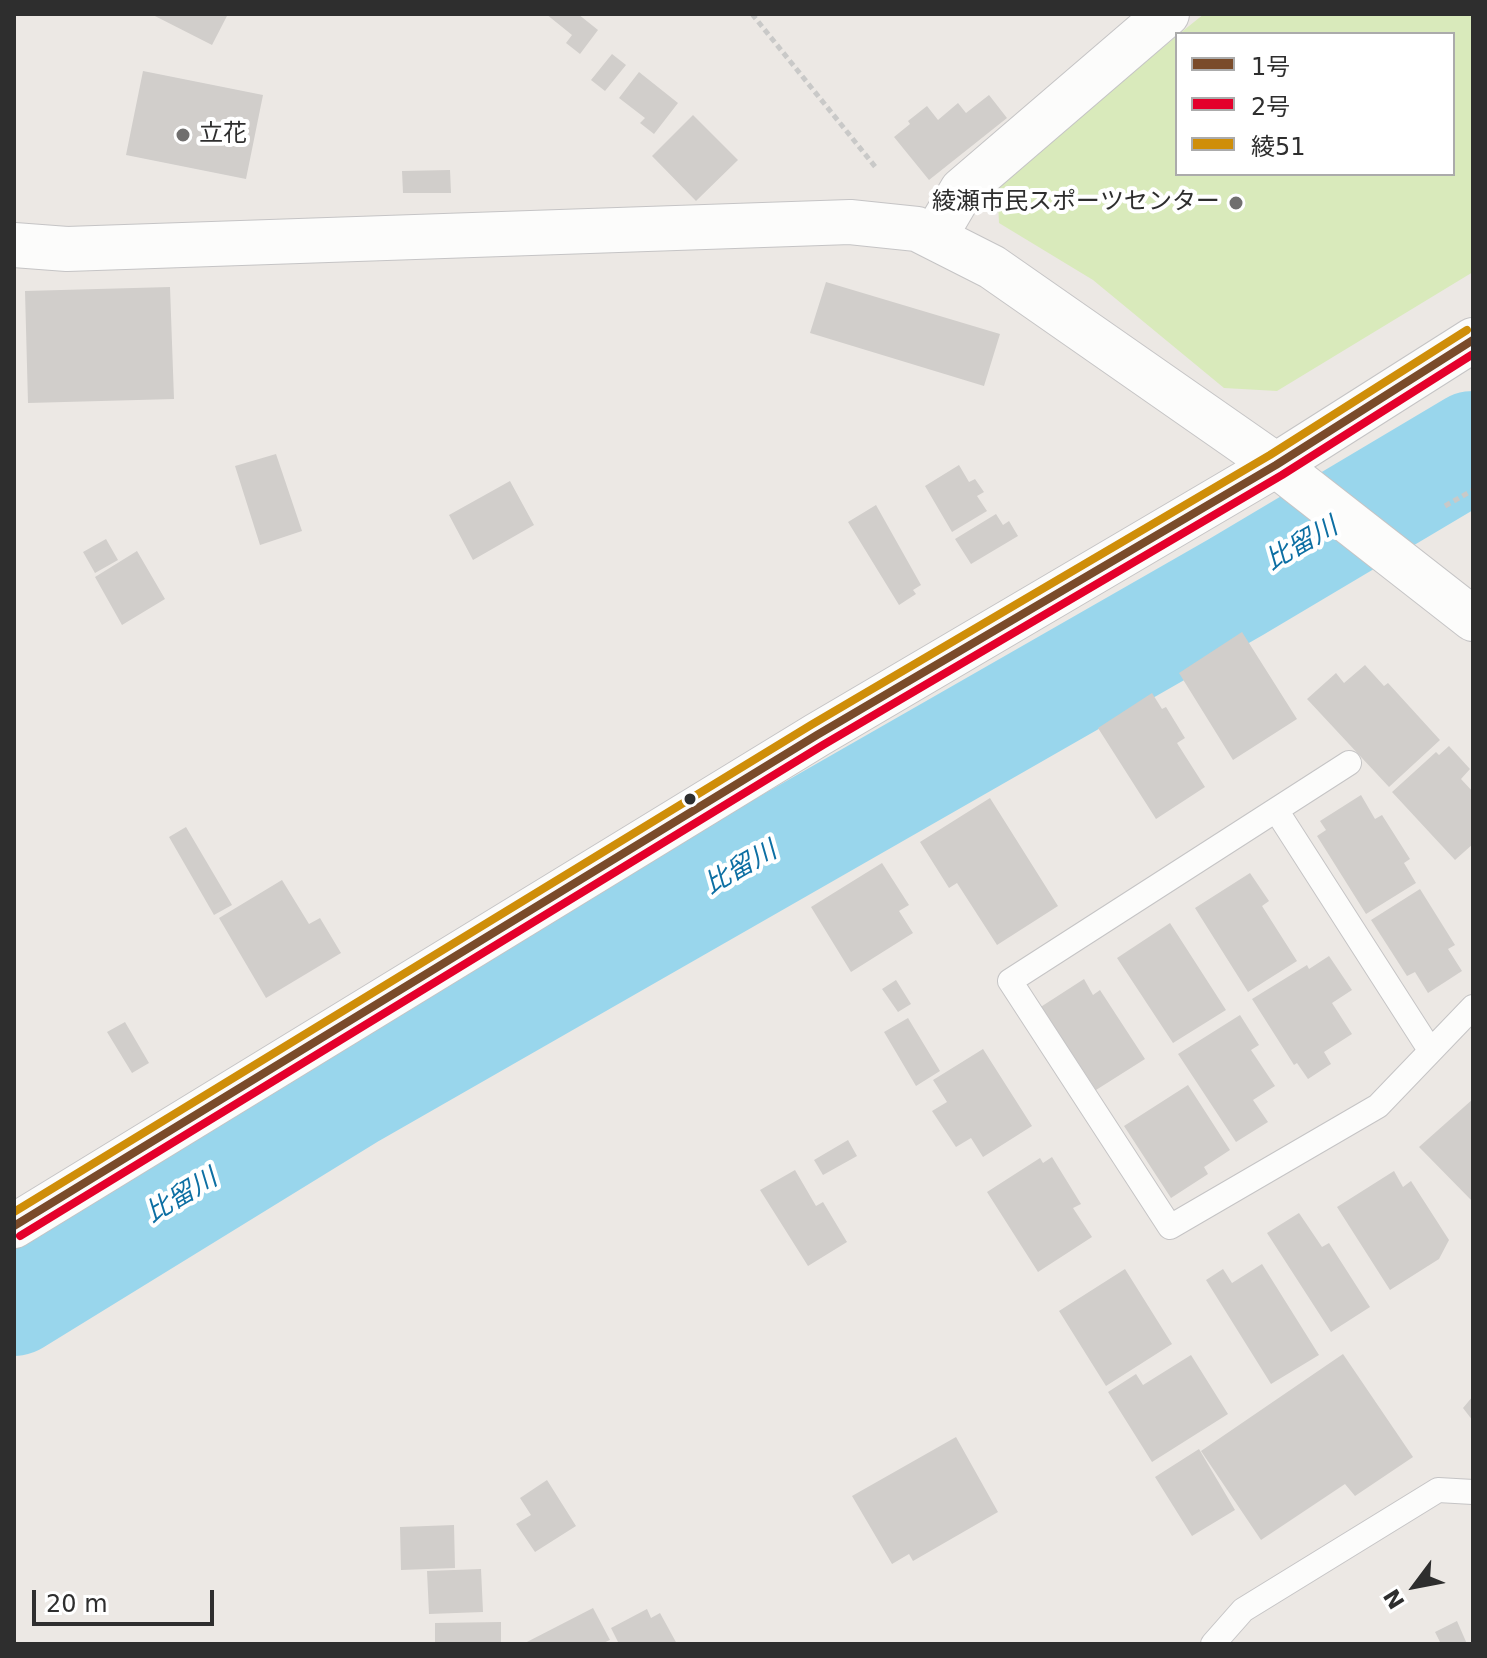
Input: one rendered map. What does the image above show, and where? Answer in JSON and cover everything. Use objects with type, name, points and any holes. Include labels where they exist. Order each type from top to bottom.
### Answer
[{"type":"street","points":[[926,232],[962,190],[1167,14]]},
{"type":"street","points":[[14,245],[82,249],[837,222],[926,232],[992,267],[1291,476],[1473,619]]},
{"type":"street","points":[[14,1226],[817,735],[1291,476],[1473,340]]},
{"type":"lane","points":[[1349,763],[1010,981],[1170,1227],[1378,1106],[1473,1007]]},
{"type":"lane","points":[[1276,810],[1430,1050]]},
{"type":"lane","points":[[1213,1644],[1243,1610],[1438,1490],[1473,1492]]},
{"type":"path","points":[[752,14],[926,232]]},
{"type":"path","points":[[1445,506],[1473,490]]},
{"type":"green space","name":"綾瀬市民スポーツセンター","points":[[1204,14],[1473,14],[1473,272],[1277,391],[1224,388],[1093,280],[999,223],[997,183],[1175,38],[1175,176],[1455,176],[1455,32],[1182,32]]},
{"type":"building","points":[[151,14],[228,14],[212,45]]},
{"type":"building","points":[[546,14],[578,14],[598,30],[580,54],[566,43],[572,35]]},
{"type":"building","points":[[612,54],[626,65],[605,91],[591,80]]},
{"type":"building","points":[[143,71],[263,95],[246,179],[126,155]]},
{"type":"building","points":[[639,72],[678,103],[654,134],[640,123],[645,118],[619,98]]},
{"type":"building","points":[[989,95],[1007,118],[929,180],[894,137],[927,106],[938,120],[958,103],[966,113]]},
{"type":"building","points":[[693,115],[738,160],[696,201],[652,156]]},
{"type":"building","points":[[450,170],[451,193],[403,193],[402,171]]},
{"type":"building","points":[[826,282],[1000,334],[984,386],[810,333]]},
{"type":"building","points":[[170,287],[174,399],[28,403],[25,291]]},
{"type":"building","points":[[276,454],[302,531],[260,545],[235,466]]},
{"type":"building","points":[[959,465],[969,482],[975,479],[984,492],[977,496],[987,511],[952,532],[925,486]]},
{"type":"building","points":[[510,481],[534,525],[473,560],[449,515]]},
{"type":"building","points":[[876,505],[921,585],[913,590],[916,594],[899,605],[848,522]]},
{"type":"building","points":[[996,514],[1003,525],[1009,521],[1018,536],[971,564],[955,539]]},
{"type":"building","points":[[106,539],[118,560],[95,573],[83,552]]},
{"type":"building","points":[[137,551],[165,599],[122,625],[95,577]]},
{"type":"building","points":[[1242,632],[1297,719],[1233,760],[1179,673]]},
{"type":"building","points":[[1365,665],[1384,686],[1388,683],[1440,740],[1389,787],[1307,699],[1336,673],[1344,683]]},
{"type":"building","points":[[1152,693],[1162,709],[1166,707],[1185,738],[1177,743],[1205,787],[1156,819],[1098,728]]},
{"type":"building","points":[[1449,746],[1470,769],[1461,779],[1473,792],[1473,844],[1455,860],[1392,792],[1436,752],[1439,755]]},
{"type":"building","points":[[1361,795],[1375,819],[1382,815],[1410,859],[1404,863],[1416,883],[1366,914],[1317,836],[1326,830],[1320,821]]},
{"type":"building","points":[[990,798],[1058,906],[997,945],[957,883],[949,888],[920,842]]},
{"type":"building","points":[[186,827],[232,905],[214,915],[169,837]]},
{"type":"building","points":[[882,863],[909,905],[899,911],[913,933],[851,972],[811,907]]},
{"type":"building","points":[[1250,873],[1269,901],[1262,906],[1297,961],[1248,992],[1195,908]]},
{"type":"building","points":[[282,880],[309,924],[320,918],[341,953],[266,998],[219,918]]},
{"type":"building","points":[[1420,889],[1455,945],[1448,949],[1462,971],[1428,993],[1415,972],[1407,976],[1371,920]]},
{"type":"building","points":[[1170,923],[1226,1010],[1173,1043],[1117,958]]},
{"type":"building","points":[[1329,956],[1352,990],[1332,1003],[1352,1034],[1324,1052],[1331,1064],[1308,1079],[1297,1063],[1294,1065],[1252,999],[1307,965],[1309,969]]},
{"type":"building","points":[[1084,979],[1093,995],[1100,990],[1145,1059],[1096,1090],[1073,1055],[1068,1058],[1036,1010]]},
{"type":"building","points":[[896,980],[911,1004],[898,1012],[882,989]]},
{"type":"building","points":[[1240,1015],[1259,1045],[1251,1050],[1275,1086],[1253,1100],[1268,1122],[1236,1142],[1178,1054]]},
{"type":"building","points":[[908,1018],[940,1071],[916,1086],[884,1032]]},
{"type":"building","points":[[125,1022],[149,1063],[132,1073],[107,1032]]},
{"type":"building","points":[[983,1049],[1032,1126],[983,1157],[971,1138],[956,1147],[932,1111],[947,1102],[933,1080]]},
{"type":"building","points":[[1188,1085],[1230,1150],[1204,1167],[1208,1174],[1171,1198],[1124,1126]]},
{"type":"building","points":[[1473,1099],[1473,1202],[1419,1147]]},
{"type":"building","points":[[848,1140],[857,1156],[823,1175],[814,1160]]},
{"type":"building","points":[[1052,1157],[1081,1204],[1073,1208],[1092,1237],[1038,1272],[987,1192],[1040,1158],[1043,1163]]},
{"type":"building","points":[[795,1170],[816,1206],[823,1202],[847,1242],[808,1266],[760,1190]]},
{"type":"building","points":[[1394,1171],[1403,1187],[1411,1181],[1449,1240],[1439,1259],[1390,1290],[1337,1207]]},
{"type":"building","points":[[1299,1213],[1322,1247],[1329,1243],[1370,1307],[1331,1332],[1267,1233]]},
{"type":"building","points":[[1262,1264],[1319,1355],[1271,1384],[1206,1280],[1223,1269],[1232,1283]]},
{"type":"building","points":[[1125,1269],[1172,1344],[1106,1386],[1059,1311]]},
{"type":"building","points":[[1343,1354],[1413,1457],[1355,1496],[1345,1484],[1261,1540],[1201,1451]]},
{"type":"building","points":[[1191,1355],[1228,1414],[1152,1462],[1108,1392],[1136,1374],[1143,1385]]},
{"type":"building","points":[[1473,1396],[1473,1421],[1463,1408]]},
{"type":"building","points":[[956,1437],[998,1512],[913,1561],[909,1554],[892,1564],[852,1496]]},
{"type":"building","points":[[1199,1449],[1235,1510],[1192,1536],[1155,1477]]},
{"type":"building","points":[[547,1480],[576,1526],[535,1552],[516,1524],[531,1515],[520,1498]]},
{"type":"building","points":[[454,1525],[455,1568],[401,1570],[400,1527]]},
{"type":"building","points":[[481,1569],[483,1612],[429,1614],[427,1571]]},
{"type":"building","points":[[593,1608],[610,1640],[601,1644],[523,1644]]},
{"type":"building","points":[[647,1609],[651,1618],[660,1613],[677,1644],[619,1644],[611,1628]]},
{"type":"building","points":[[1457,1621],[1467,1644],[1441,1644],[1435,1632]]},
{"type":"building","points":[[501,1622],[501,1644],[435,1644],[435,1623]]},
{"type":"waterway","name":"比留川","points":[[14,1301],[352,1093],[1236,587],[1473,446]]},
{"type":"transit line","name":"綾51","points":[[14,1212],[811,725],[1270,455],[1467,330]]},
{"type":"transit line","name":"1号","points":[[14,1226],[817,735],[1276,465],[1473,340]]},
{"type":"transit line","name":"2号","points":[[20,1236],[823,745],[1282,475],[1473,354]]},
{"type":"place","name":"立花","points":[[183,135]]},
{"type":"place","name":"綾瀬市民スポーツセンター","points":[[1236,203]]}]
